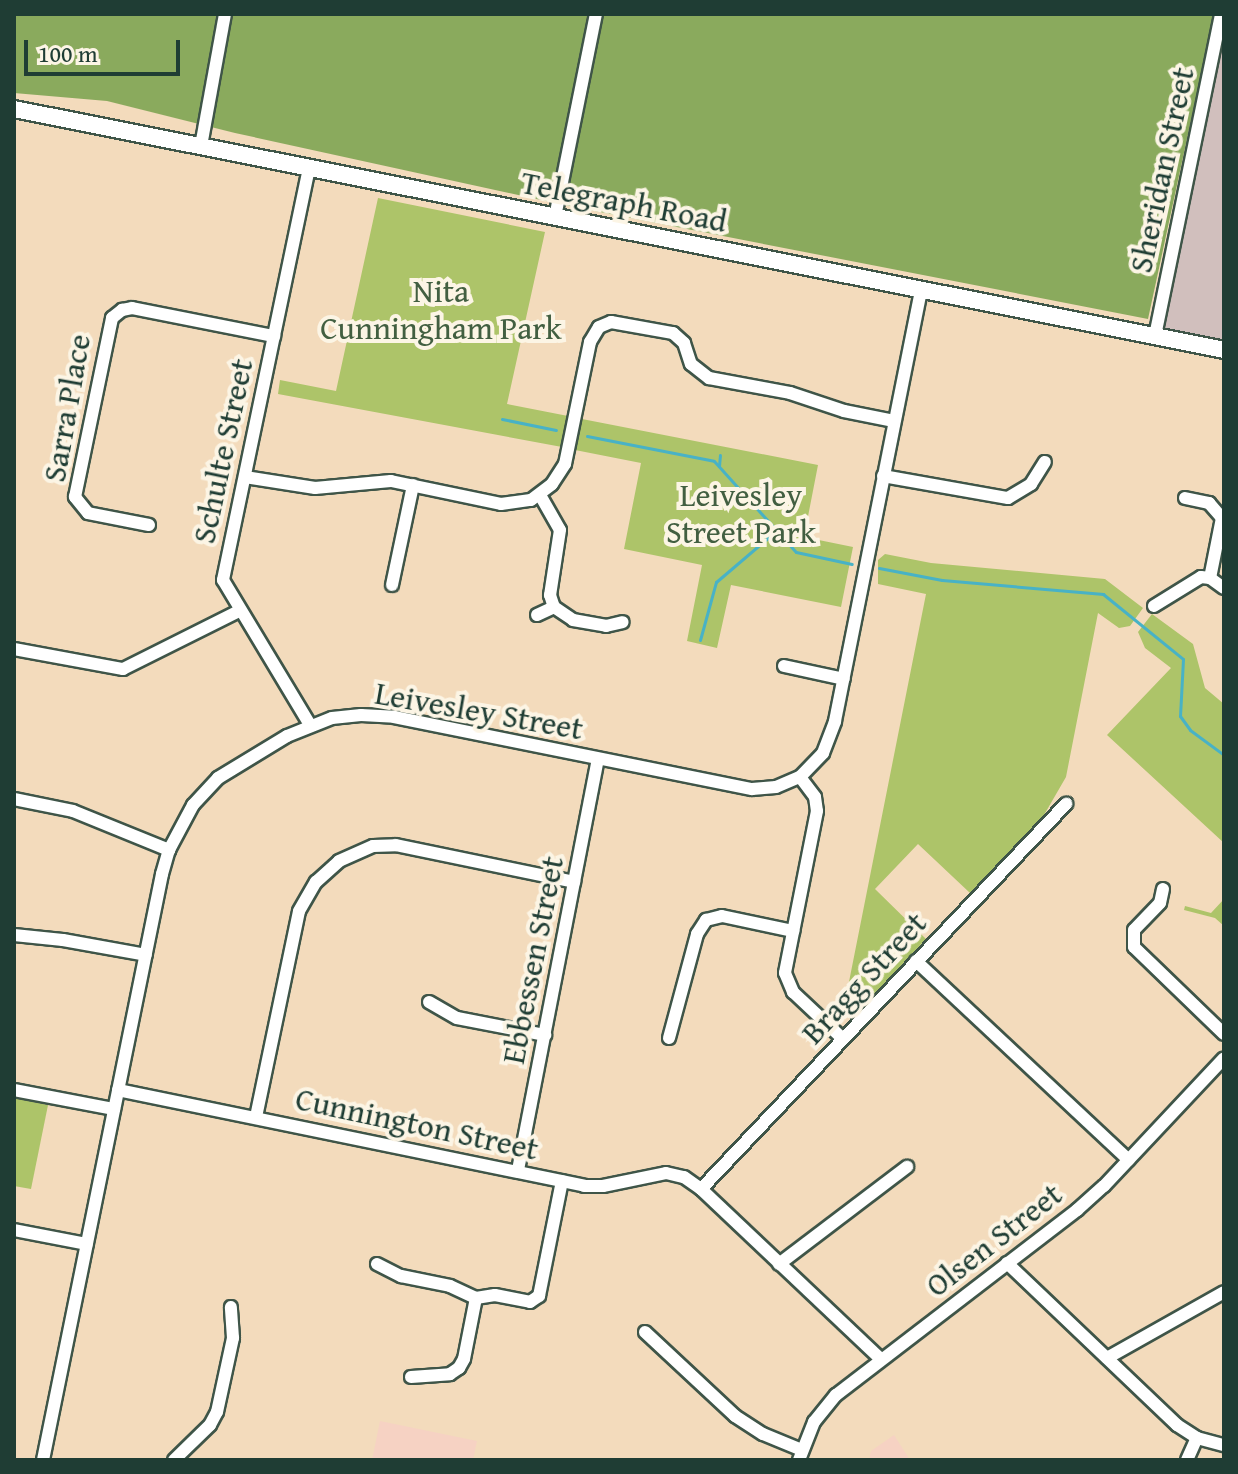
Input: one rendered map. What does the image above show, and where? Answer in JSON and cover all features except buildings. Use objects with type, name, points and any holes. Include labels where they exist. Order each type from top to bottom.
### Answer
[{"type":"street","points":[[201,146],[225,14]]},
{"type":"street","points":[[555,217],[596,14]]},
{"type":"street","name":"Sheridan Street","points":[[1155,336],[1221,14]]},
{"type":"street","name":"Telegraph Road","points":[[14,109],[1224,350]]},
{"type":"street","name":"Schulte Street","points":[[309,168],[223,580],[310,725]]},
{"type":"street","points":[[842,1038],[789,987],[785,973],[817,811],[815,797],[800,777],[828,744],[844,679],[921,289]]},
{"type":"street","name":"Sarra Place","points":[[149,525],[93,515],[75,506],[75,487],[106,339],[116,310],[136,308],[274,336]]},
{"type":"street","points":[[594,313],[602,325]]},
{"type":"street","points":[[245,477],[315,488],[368,480],[413,485],[501,504],[522,503],[540,495],[555,481],[565,464],[590,342],[602,325],[618,322],[673,333],[684,343],[691,364],[709,378],[790,393],[844,411],[894,421]]},
{"type":"street","points":[[883,476],[1008,498],[1031,484],[1045,462]]},
{"type":"street","points":[[392,585],[413,485]]},
{"type":"street","points":[[540,495],[560,530],[550,595],[554,607],[573,620],[606,626],[623,622]]},
{"type":"street","points":[[1185,498],[1209,503],[1222,518],[1210,578]]},
{"type":"street","points":[[1154,606],[1195,579],[1210,578],[1224,588]]},
{"type":"street","points":[[537,615],[554,607]]},
{"type":"street","points":[[14,649],[123,669],[239,611]]},
{"type":"street","points":[[784,666],[844,679]]},
{"type":"street","name":"Leivesley Street","points":[[43,1460],[169,850],[186,816],[208,786],[230,770],[310,725],[345,716],[394,717],[752,789],[776,787],[800,777]]},
{"type":"street","name":"Ebbessen Street","points":[[518,1170],[598,760]]},
{"type":"street","points":[[14,799],[73,811],[169,850]]},
{"type":"street","name":"Bragg Street","points":[[701,1189],[1066,804]]},
{"type":"street","points":[[256,1117],[299,911],[316,882],[339,861],[373,846],[393,845],[574,882]]},
{"type":"street","points":[[1163,889],[1160,903],[1134,930],[1134,947],[1224,1034]]},
{"type":"street","points":[[669,1038],[703,915],[793,931]]},
{"type":"street","points":[[14,935],[146,955]]},
{"type":"street","points":[[916,961],[1129,1160]]},
{"type":"street","points":[[429,1002],[457,1018],[545,1035]]},
{"type":"street","name":"Olsen Street","points":[[801,1455],[808,1431],[827,1403],[1077,1210],[1129,1160],[1224,1058]]},
{"type":"street","points":[[14,1090],[114,1109]]},
{"type":"street","name":"Cunnington Street","points":[[118,1090],[562,1181],[603,1186],[666,1173],[684,1177],[701,1189],[881,1359]]},
{"type":"street","points":[[779,1264],[907,1167]]},
{"type":"street","points":[[377,1264],[401,1276],[450,1286],[476,1298],[495,1295],[530,1302],[539,1296],[562,1181]]},
{"type":"street","points":[[14,1230],[87,1244]]},
{"type":"street","points":[[1007,1263],[1177,1425],[1197,1438],[1224,1445]]},
{"type":"street","points":[[1107,1358],[1224,1292]]},
{"type":"street","points":[[411,1377],[450,1374],[459,1368],[464,1359],[476,1298]]},
{"type":"street","points":[[174,1460],[210,1425],[217,1412],[233,1338],[231,1307]]},
{"type":"street","points":[[645,1332],[735,1416],[801,1455]]},
{"type":"street","points":[[1187,1460],[1197,1438]]},
{"type":"shaded area","points":[[1224,14],[1224,349],[1156,335]]},
{"type":"shaded area","points":[[380,1421],[477,1441],[473,1460],[372,1460]]},
{"type":"shaded area","points":[[894,1435],[910,1460],[869,1460],[871,1451]]},
{"type":"green space","points":[[14,14],[1214,14],[1148,319],[564,205],[235,133],[107,101],[14,93]]},
{"type":"green space","name":"Nita Cunningham Park","points":[[378,198],[545,232],[507,404],[568,416],[562,447],[278,394],[280,380],[336,391]]},
{"type":"green space","name":"Leivesley Street Park","points":[[582,419],[818,465],[804,537],[853,547],[841,607],[731,585],[717,648],[687,641],[702,565],[624,549],[641,463],[575,450]]},
{"type":"green space","points":[[885,554],[931,563],[1105,579],[1143,608],[1130,626],[1119,628],[1098,613],[1066,777],[1044,815],[970,893],[918,844],[875,889],[926,939],[851,1019],[843,1012],[926,594],[878,584],[878,560]]},
{"type":"green space","points":[[1152,614],[1193,644],[1205,688],[1224,704],[1224,843],[1107,735],[1171,668],[1145,648],[1138,632]]},
{"type":"green space","points":[[1224,899],[1224,926],[1215,918],[1184,910],[1185,906],[1211,913]]},
{"type":"green space","points":[[14,1098],[48,1105],[31,1189],[14,1186]]},
{"type":"waterway","points":[[502,419],[556,430]]},
{"type":"waterway","points":[[587,436],[714,461],[796,552],[852,564]]},
{"type":"waterway","points":[[719,466],[720,455]]},
{"type":"waterway","points":[[700,640],[716,582],[776,531]]},
{"type":"waterway","points":[[879,568],[942,580],[1103,594],[1183,659],[1180,716],[1190,730],[1224,755]]}]
